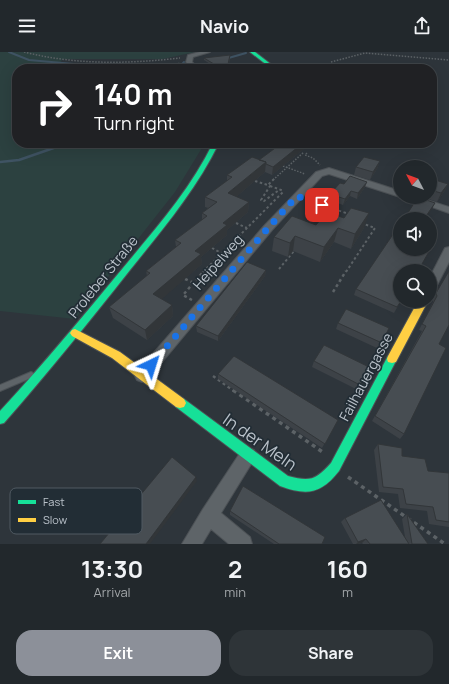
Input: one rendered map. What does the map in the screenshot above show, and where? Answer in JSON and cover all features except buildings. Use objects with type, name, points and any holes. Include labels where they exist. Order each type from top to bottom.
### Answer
[{"type":"main road","points":[[252,52],[268,64]]},
{"type":"main road","name":"Proleber Straße","points":[[0,419],[46,369],[186,196],[210,158],[214,148]]},
{"type":"main road","name":"Failhauergasse","points":[[335,467],[419,308]]},
{"type":"main road","name":"In der Meln","points":[[75,333],[116,355],[248,456],[285,481],[304,488],[314,488],[326,480],[335,467]]},
{"type":"street","points":[[190,64],[190,56],[205,52]]},
{"type":"street","name":"Heipelweg","points":[[142,376],[297,196],[322,172],[335,173],[393,192]]},
{"type":"street","points":[[431,204],[449,210]]},
{"type":"street","points":[[437,274],[449,251]]},
{"type":"street","points":[[191,544],[248,456]]},
{"type":"street","points":[[209,516],[243,544]]},
{"type":"lane","points":[[0,388],[46,369]]},
{"type":"path","points":[[24,52],[54,60],[76,61],[137,62],[190,56]]},
{"type":"path","points":[[331,62],[365,53],[449,60]]},
{"type":"path","points":[[255,180],[269,186],[279,190],[262,201],[261,200],[269,186],[304,152]]},
{"type":"path","points":[[307,153],[305,155],[310,157]]},
{"type":"path","points":[[283,166],[296,171]]},
{"type":"path","points":[[202,305],[183,295],[221,253],[284,191]]},
{"type":"path","points":[[297,196],[351,215],[348,218]]},
{"type":"path","points":[[330,215],[334,209]]},
{"type":"path","points":[[236,223],[247,228]]},
{"type":"path","points":[[333,292],[375,228],[362,223]]},
{"type":"path","points":[[212,248],[221,253]]},
{"type":"path","points":[[279,269],[294,251]]},
{"type":"path","points":[[185,279],[194,283]]},
{"type":"path","points":[[213,376],[275,421],[328,455]]},
{"type":"path","points":[[335,467],[446,544]]},
{"type":"green space","points":[[0,52],[195,52],[163,59],[63,59],[59,64],[12,64],[12,148],[202,148],[175,192],[75,319],[0,311]]},
{"type":"waterway","points":[[9,52],[29,60],[74,64]]},
{"type":"waterway","points":[[225,59],[246,53]]},
{"type":"waterway","points":[[0,162],[19,160],[54,148]]},
{"type":"traffic: fast","points":[[252,52],[268,64]]},
{"type":"traffic: fast","points":[[0,419],[66,344],[177,208],[198,177],[214,148]]},
{"type":"traffic: fast","points":[[180,403],[285,481],[307,486],[313,485],[324,480],[335,467],[392,359]]},
{"type":"traffic: slow","points":[[392,359],[419,308]]},
{"type":"traffic: slow","points":[[75,333],[116,355],[180,403]]},
{"type":"route","points":[[151,365],[297,196],[322,205]]}]
